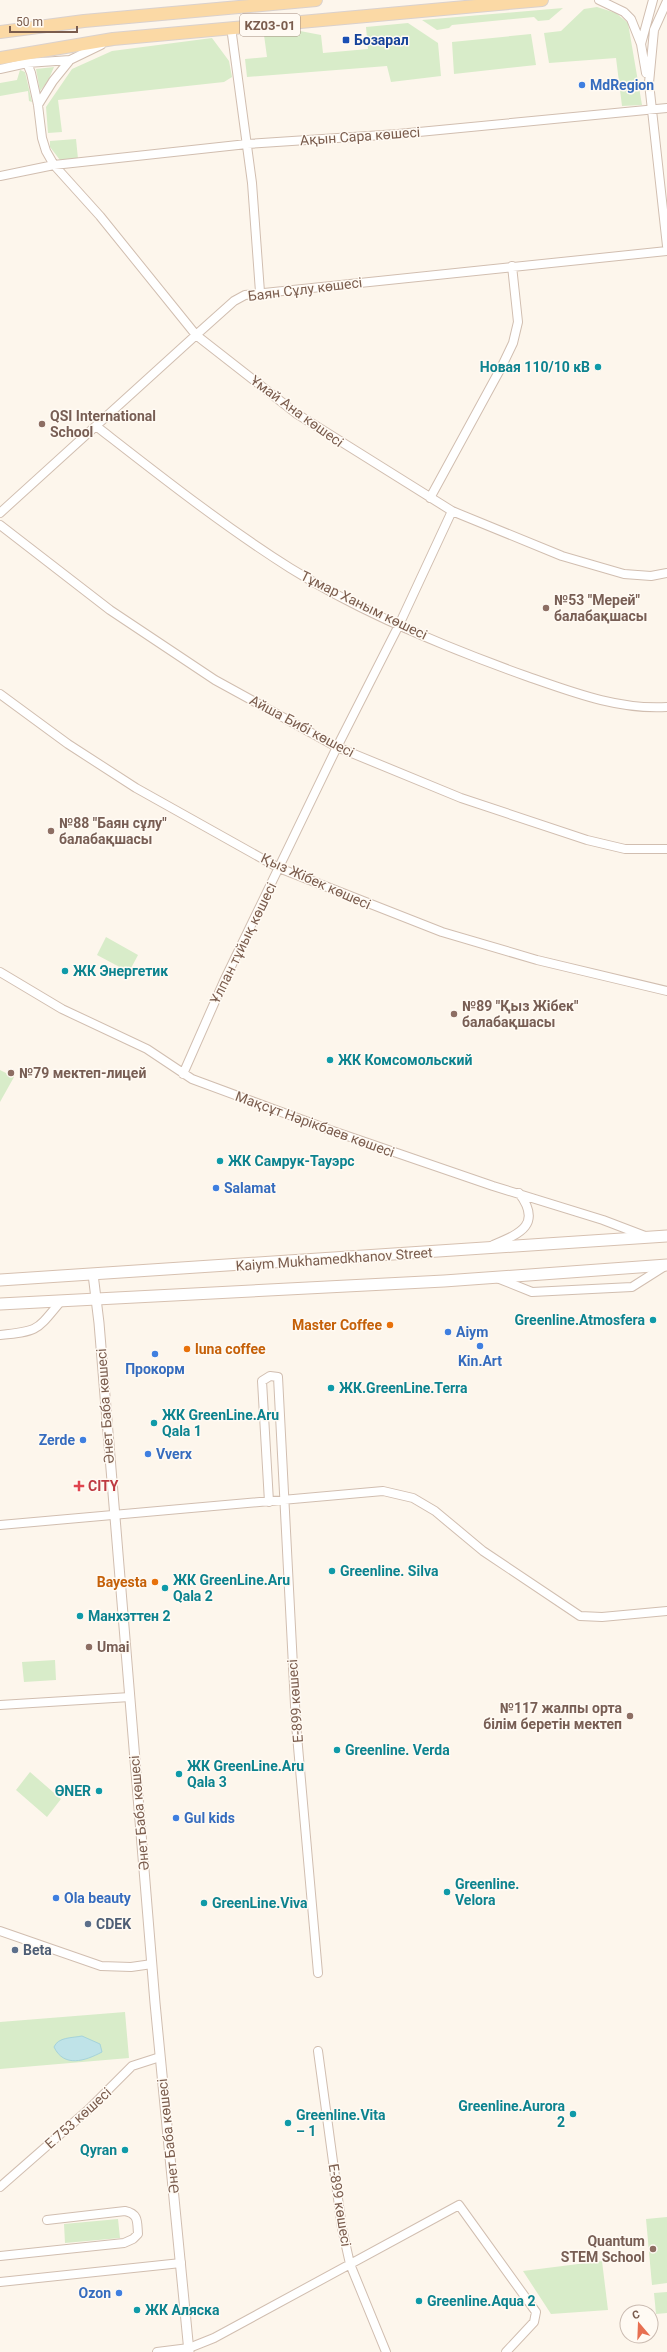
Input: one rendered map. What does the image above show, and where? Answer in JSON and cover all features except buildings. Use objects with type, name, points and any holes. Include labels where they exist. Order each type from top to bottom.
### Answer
[{"type":"main road","name":"KZ03-01","points":[[0,32],[84,21],[316,0]]},
{"type":"main road","name":"KZ03-01","points":[[0,58],[113,39],[231,27],[542,0]]},
{"type":"main road","points":[[229,8],[231,27]]},
{"type":"main road","name":"Kaiym Mukhamedkhanov Street","points":[[0,1280],[667,1236]]},
{"type":"main road","name":"Kaiym Mukhamedkhanov Street","points":[[0,1304],[494,1277],[667,1265]]},
{"type":"street","points":[[599,0],[624,12],[631,19],[641,44]]},
{"type":"street","points":[[649,83],[641,52],[641,44],[652,0]]},
{"type":"street","points":[[667,1],[654,30],[649,83],[667,246]]},
{"type":"street","points":[[231,27],[247,144],[260,292]]},
{"type":"street","points":[[0,69],[27,63],[70,60],[113,39]]},
{"type":"street","points":[[38,105],[53,80],[70,60]]},
{"type":"street","name":"Ұмай Ана көшесі","points":[[27,63],[32,73],[42,138],[46,151],[54,165],[100,216],[196,335],[297,414],[452,511],[562,556],[617,572],[651,576],[667,574]]},
{"type":"street","name":"Ақын Сара көшесі","points":[[0,176],[54,165],[247,144],[398,134],[667,108]]},
{"type":"street","name":"Баян Сұлу көшесі","points":[[0,513],[234,301],[245,295],[260,292],[667,251]]},
{"type":"street","points":[[430,498],[513,343],[518,322],[512,266]]},
{"type":"street","name":"Тұмар Ханым көшесі","points":[[96,426],[228,526],[291,568],[399,625],[487,662],[576,693],[614,704],[641,708],[667,707]]},
{"type":"street","name":"Ұлпан тұйық көшесі","points":[[182,1074],[224,981],[337,747],[399,625],[452,511]]},
{"type":"street","name":"Айша Бибі көшесі","points":[[0,525],[110,610],[215,680],[337,747],[461,798],[587,840],[625,849],[667,849]]},
{"type":"street","name":"Қыз Жібек көшесі","points":[[0,694],[68,744],[136,788],[279,868],[442,932],[537,960],[667,991]]},
{"type":"street","name":"Мақсұт Нәрікбаев көшесі","points":[[0,972],[62,1009],[146,1049],[182,1074],[323,1128],[519,1194],[603,1220],[648,1238]]},
{"type":"street","points":[[484,1249],[521,1234],[528,1220],[528,1205],[519,1194]]},
{"type":"street","points":[[494,1277],[532,1292],[632,1287],[667,1265]]},
{"type":"street","name":"Әнет Баба көшесі","points":[[93,1274],[99,1323],[160,2057],[189,2350]]},
{"type":"street","points":[[0,1335],[29,1332],[39,1328],[61,1301]]},
{"type":"street","name":"Е-899 көшесі","points":[[269,1502],[262,1381],[270,1376],[278,1378],[296,1724],[318,1973]]},
{"type":"street","points":[[0,1525],[269,1502],[284,1499],[300,1499],[383,1490],[413,1498],[435,1511],[483,1551],[580,1616],[602,1617],[667,1611]]},
{"type":"street","points":[[0,1705],[130,1697]]},
{"type":"street","points":[[0,1931],[101,1966],[131,1967],[152,1964]]},
{"type":"street","name":"Е-899 көшесі","points":[[318,2051],[342,2228],[350,2264],[386,2352]]},
{"type":"street","name":"Е 753 көшесі","points":[[0,2187],[89,2109],[132,2066],[160,2057]]},
{"type":"street","points":[[156,2352],[189,2350],[214,2338],[458,2205],[536,2312],[534,2322],[506,2352]]},
{"type":"street","points":[[0,2256],[124,2243],[133,2239],[138,2234],[137,2217],[133,2213],[125,2211],[47,2220]]},
{"type":"street","points":[[0,2282],[181,2263]]},
{"type":"green space","points":[[597,7],[616,13],[628,23],[642,105],[622,106],[616,58],[549,63],[544,33],[561,31],[584,9]]},
{"type":"green space","points":[[563,8],[549,20],[538,21],[534,17],[452,25],[449,28],[437,30],[422,20]]},
{"type":"green space","points":[[408,23],[438,43],[441,76],[391,82],[387,66],[247,77],[245,59],[267,57],[264,35],[300,31],[321,35],[323,53],[368,49],[366,27]]},
{"type":"green space","points":[[531,34],[536,65],[454,74],[452,42]]},
{"type":"green space","points":[[212,38],[229,61],[232,77],[224,82],[58,100],[62,132],[48,133],[46,107],[72,69],[112,51]]},
{"type":"green space","points":[[54,67],[48,81],[40,91],[36,69]]},
{"type":"green space","points":[[20,70],[25,72],[32,102],[29,101],[28,91],[0,96],[0,83],[17,80]]},
{"type":"green space","points":[[76,139],[78,159],[60,160],[50,147],[50,141]]},
{"type":"green space","points":[[106,937],[138,955],[129,972],[97,955]]},
{"type":"green space","points":[[0,1070],[14,1077],[0,1102]]},
{"type":"green space","points":[[55,1660],[56,1680],[24,1682],[22,1662]]},
{"type":"green space","points":[[30,1772],[61,1799],[47,1817],[16,1790]]},
{"type":"green space","points":[[125,2012],[129,2058],[0,2069],[0,2022]]},
{"type":"green space","points":[[667,2217],[667,2283],[652,2285],[646,2219]]},
{"type":"green space","points":[[118,2219],[120,2238],[65,2243],[64,2224]]},
{"type":"green space","points":[[602,2261],[608,2310],[551,2314],[523,2271]]},
{"type":"green space","points":[[667,2292],[667,2313],[659,2314],[659,2304],[655,2304],[654,2293]]},
{"type":"water","points":[[82,2036],[100,2044],[102,2052],[89,2058],[75,2061],[63,2058],[58,2054],[54,2047],[59,2041]]},
{"type":"place","name":"Бозарал","points":[[346,40]]},
{"type":"place","name":"MdRegion","points":[[582,85]]},
{"type":"place","name":"Новая 110/10 кВ","points":[[598,367]]},
{"type":"place","name":"QSI International School","points":[[42,424]]},
{"type":"place","name":"№53 \"Мерей\" балабақшасы","points":[[546,608]]},
{"type":"place","name":"№88 \"Баян сұлу\" балабақшасы","points":[[51,831]]},
{"type":"place","name":"ЖК Энергетик","points":[[65,971]]},
{"type":"place","name":"№89 \"Қыз Жібек\" балабақшасы","points":[[454,1014]]},
{"type":"place","name":"ЖК Комсомольский","points":[[330,1060]]},
{"type":"place","name":"№79 мектеп-лицей","points":[[11,1073]]},
{"type":"place","name":"ЖК Самрук-Тауэрс","points":[[220,1161]]},
{"type":"place","name":"Salamat","points":[[216,1188]]},
{"type":"place","name":"Greenline.Atmosfera","points":[[653,1320]]},
{"type":"place","name":"Master Coffee","points":[[390,1325]]},
{"type":"place","name":"Aiym","points":[[448,1332]]},
{"type":"place","name":"Kin.Art","points":[[480,1346]]},
{"type":"place","name":"luna coffee","points":[[187,1349]]},
{"type":"place","name":"Прокорм","points":[[155,1354]]},
{"type":"place","name":"ЖК.GreenLine.Terra","points":[[331,1388]]},
{"type":"place","name":"ЖК GreenLine.Aru Qala 1","points":[[154,1423]]},
{"type":"place","name":"Zerde","points":[[83,1440]]},
{"type":"place","name":"Vverx","points":[[148,1454]]},
{"type":"place","name":"CITY","points":[[79,1486]]},
{"type":"place","name":"Greenline. Silva","points":[[332,1571]]},
{"type":"place","name":"Bayesta","points":[[155,1582]]},
{"type":"place","name":"ЖК GreenLine.Aru Qala 2","points":[[165,1588]]},
{"type":"place","name":"Манхэттен 2","points":[[80,1616]]},
{"type":"place","name":"Umai","points":[[89,1647]]},
{"type":"place","name":"№117 жалпы орта білім беретін мектеп","points":[[630,1716]]},
{"type":"place","name":"Greenline. Verda","points":[[337,1750]]},
{"type":"place","name":"ЖК GreenLine.Aru Qala 3","points":[[179,1774]]},
{"type":"place","name":"ӨNER","points":[[99,1791]]},
{"type":"place","name":"Gul kids","points":[[176,1818]]},
{"type":"place","name":"Greenline. Velora","points":[[447,1892]]},
{"type":"place","name":"Ola beauty","points":[[56,1898]]},
{"type":"place","name":"GreenLine.Viva","points":[[204,1903]]},
{"type":"place","name":"CDEK","points":[[88,1924]]},
{"type":"place","name":"Beta","points":[[15,1950]]},
{"type":"place","name":"Greenline.Aurora 2","points":[[573,2114]]},
{"type":"place","name":"Greenline.Vita – 1","points":[[288,2123]]},
{"type":"place","name":"Qyran","points":[[125,2150]]},
{"type":"place","name":"Quantum STEM School","points":[[653,2249]]},
{"type":"place","name":"Ozon","points":[[119,2293]]},
{"type":"place","name":"Greenline.Aqua 2","points":[[419,2301]]},
{"type":"place","name":"ЖК Аляска","points":[[137,2310]]}]
